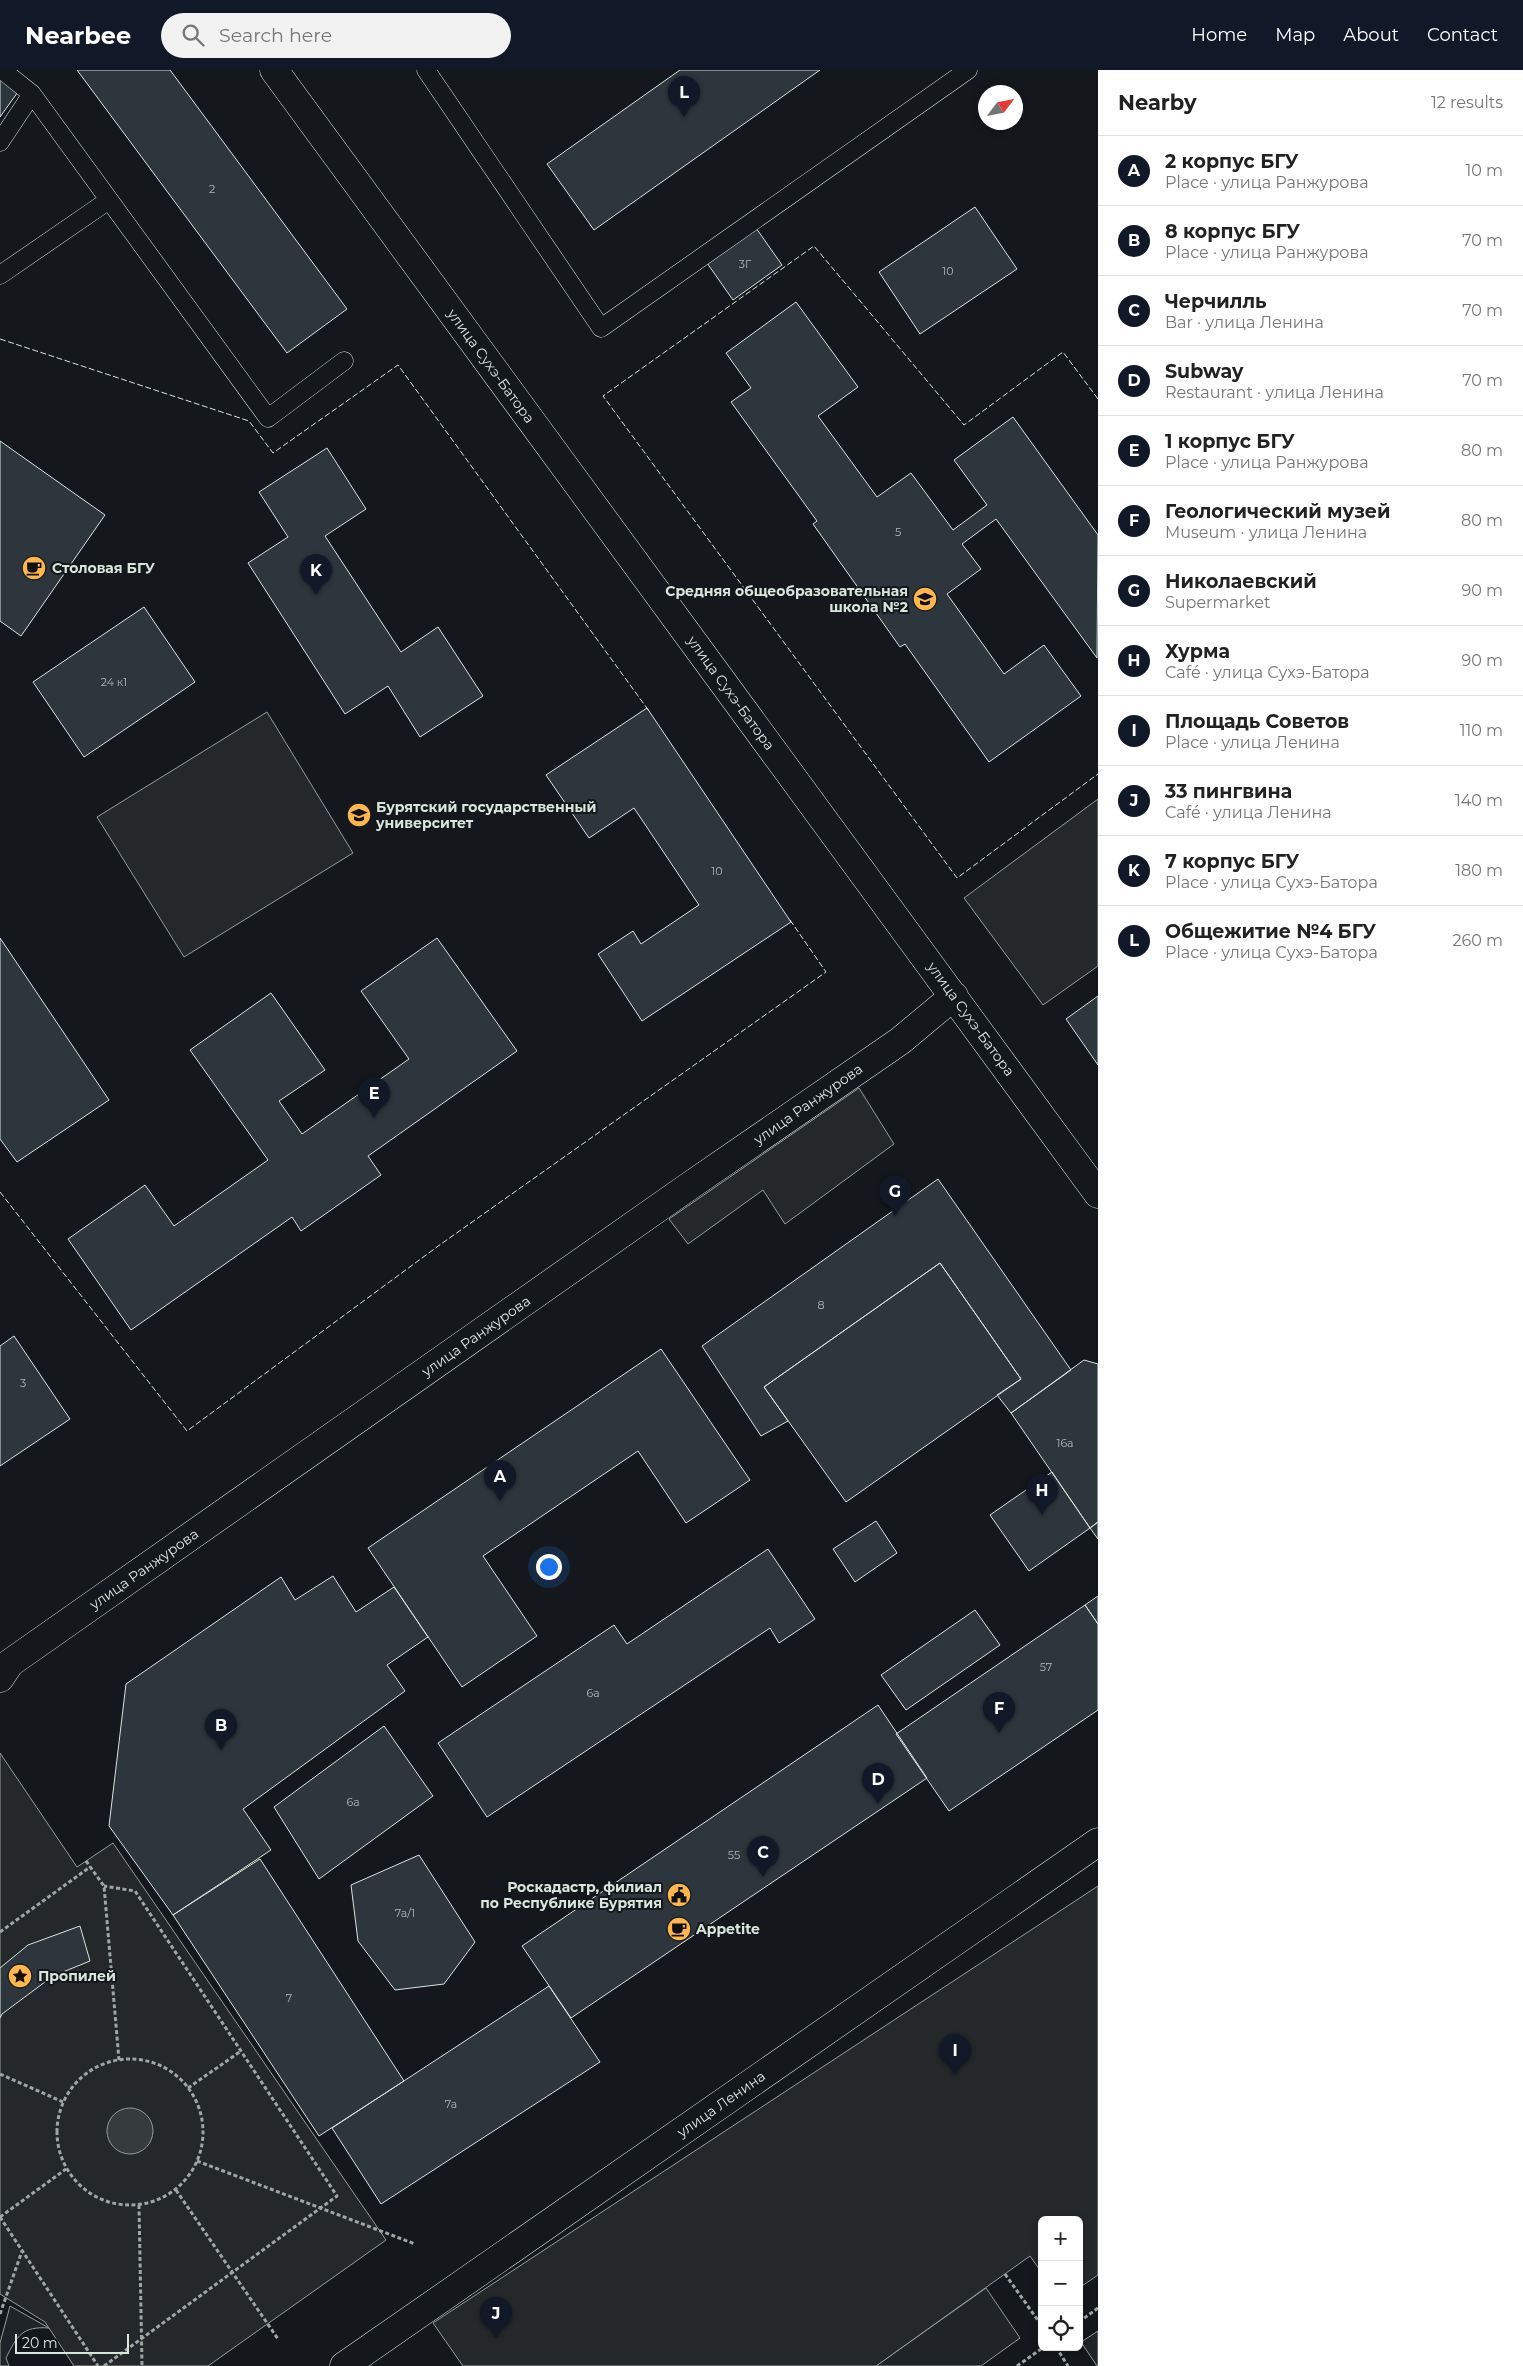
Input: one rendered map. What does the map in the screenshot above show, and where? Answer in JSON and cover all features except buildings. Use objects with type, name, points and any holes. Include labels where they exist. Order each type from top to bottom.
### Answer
[{"type":"street","name":"улица Сухэ-Батора","points":[[274,70],[1098,1194]]},
{"type":"street","name":"улица Ранжурова","points":[[0,1678],[10,1663],[900,1041],[954,996]]},
{"type":"street","name":"улица Ленина","points":[[344,2366],[1098,1842]]},
{"type":"lane","points":[[2,70],[32,94],[268,418],[344,361]]},
{"type":"lane","points":[[426,70],[601,328],[968,70]]},
{"type":"lane","points":[[0,142],[32,94]]},
{"type":"lane","points":[[0,275],[109,200]]},
{"type":"path","points":[[86,1861],[104,1886],[119,2060]]},
{"type":"path","points":[[0,1932],[90,1867]]},
{"type":"path","points":[[104,1886],[135,1891],[337,2196],[104,2366]]},
{"type":"path","points":[[188,2088],[241,2051]]},
{"type":"path","points":[[119,2060],[148,2061],[168,2070],[188,2088],[197,2103],[203,2124],[202,2147],[193,2170],[176,2190],[154,2202],[139,2205],[129,2206],[104,2202],[82,2189],[66,2169],[57,2145],[56,2120],[65,2096],[82,2076],[104,2063],[119,2060]]},
{"type":"path","points":[[0,2074],[63,2102]]},
{"type":"path","points":[[197,2161],[415,2244]]},
{"type":"path","points":[[66,2169],[0,2217],[98,2366]]},
{"type":"path","points":[[176,2190],[278,2339]]},
{"type":"path","points":[[139,2205],[142,2366]]},
{"type":"path","points":[[0,2314],[22,2251]]},
{"type":"path","points":[[1005,2274],[1038,2320]]},
{"type":"path","points":[[1083,2319],[1098,2308]]},
{"type":"path","points":[[1017,2366],[1038,2351]]},
{"type":"path","points":[[1059,2351],[1068,2366]]},
{"type":"shaded area","points":[[267,712],[353,853],[184,957],[97,817]]},
{"type":"shaded area","points":[[1098,799],[1098,966],[1043,1005],[964,898]]},
{"type":"shaded area","points":[[859,1088],[894,1144],[785,1224],[763,1190],[688,1244],[669,1219]]},
{"type":"shaded area","points":[[0,1753],[77,1867],[113,1843],[386,2240],[208,2366],[74,2366],[45,2322],[0,2294]]},
{"type":"shaded area","points":[[1098,1886],[1098,2275],[1083,2285],[1083,2216],[1038,2216],[1038,2267],[1030,2256],[876,2366],[463,2366],[433,2323]]},
{"type":"shaded area","points":[[135,2108],[147,2114],[152,2122],[152,2140],[147,2148],[139,2153],[125,2154],[113,2148],[108,2140],[107,2126],[113,2114],[121,2109]]},
{"type":"shaded area","points":[[986,2288],[1020,2338],[981,2366],[876,2366]]},
{"type":"shaded area","points":[[10,2306],[49,2328],[32,2329],[22,2334],[17,2338],[6,2358],[9,2366],[0,2366],[0,2343]]},
{"type":"shaded area","points":[[1098,2331],[1098,2366],[1083,2345],[1083,2341]]},
{"type":"fence","points":[[1098,399],[1063,352],[964,425],[814,246],[603,396],[957,878],[1098,774]]},
{"type":"fence","points":[[0,339],[249,421],[273,453],[398,365],[649,711]]},
{"type":"fence","points":[[0,1192],[187,1431],[441,1244],[826,972],[790,920]]},
{"type":"place","name":"Общежитие №4 БГУ","points":[[684,117]]},
{"type":"place","name":"Столовая БГУ","points":[[34,568]]},
{"type":"place","name":"7 корпус БГУ","points":[[316,595]]},
{"type":"place","name":"Средняя общеобразовательная школа №2","points":[[925,599]]},
{"type":"place","name":"Бурятский государственный университет","points":[[359,815]]},
{"type":"place","name":"1 корпус БГУ","points":[[374,1118]]},
{"type":"place","name":"Николаевский","points":[[895,1216]]},
{"type":"place","name":"2 корпус БГУ","points":[[500,1501]]},
{"type":"place","name":"Хурма","points":[[1042,1515]]},
{"type":"place","name":"Геологический музей","points":[[999,1733]]},
{"type":"place","name":"8 корпус БГУ","points":[[221,1750]]},
{"type":"place","name":"Subway","points":[[878,1804]]},
{"type":"place","name":"Черчилль","points":[[763,1877]]},
{"type":"place","name":"Роскадастр, филиал по Республике Бурятия","points":[[679,1895]]},
{"type":"place","name":"Appetite","points":[[679,1929]]},
{"type":"place","name":"Пропилей","points":[[20,1976]]},
{"type":"place","name":"Площадь Советов","points":[[955,2075]]},
{"type":"place","name":"33 пингвина","points":[[496,2338]]}]
